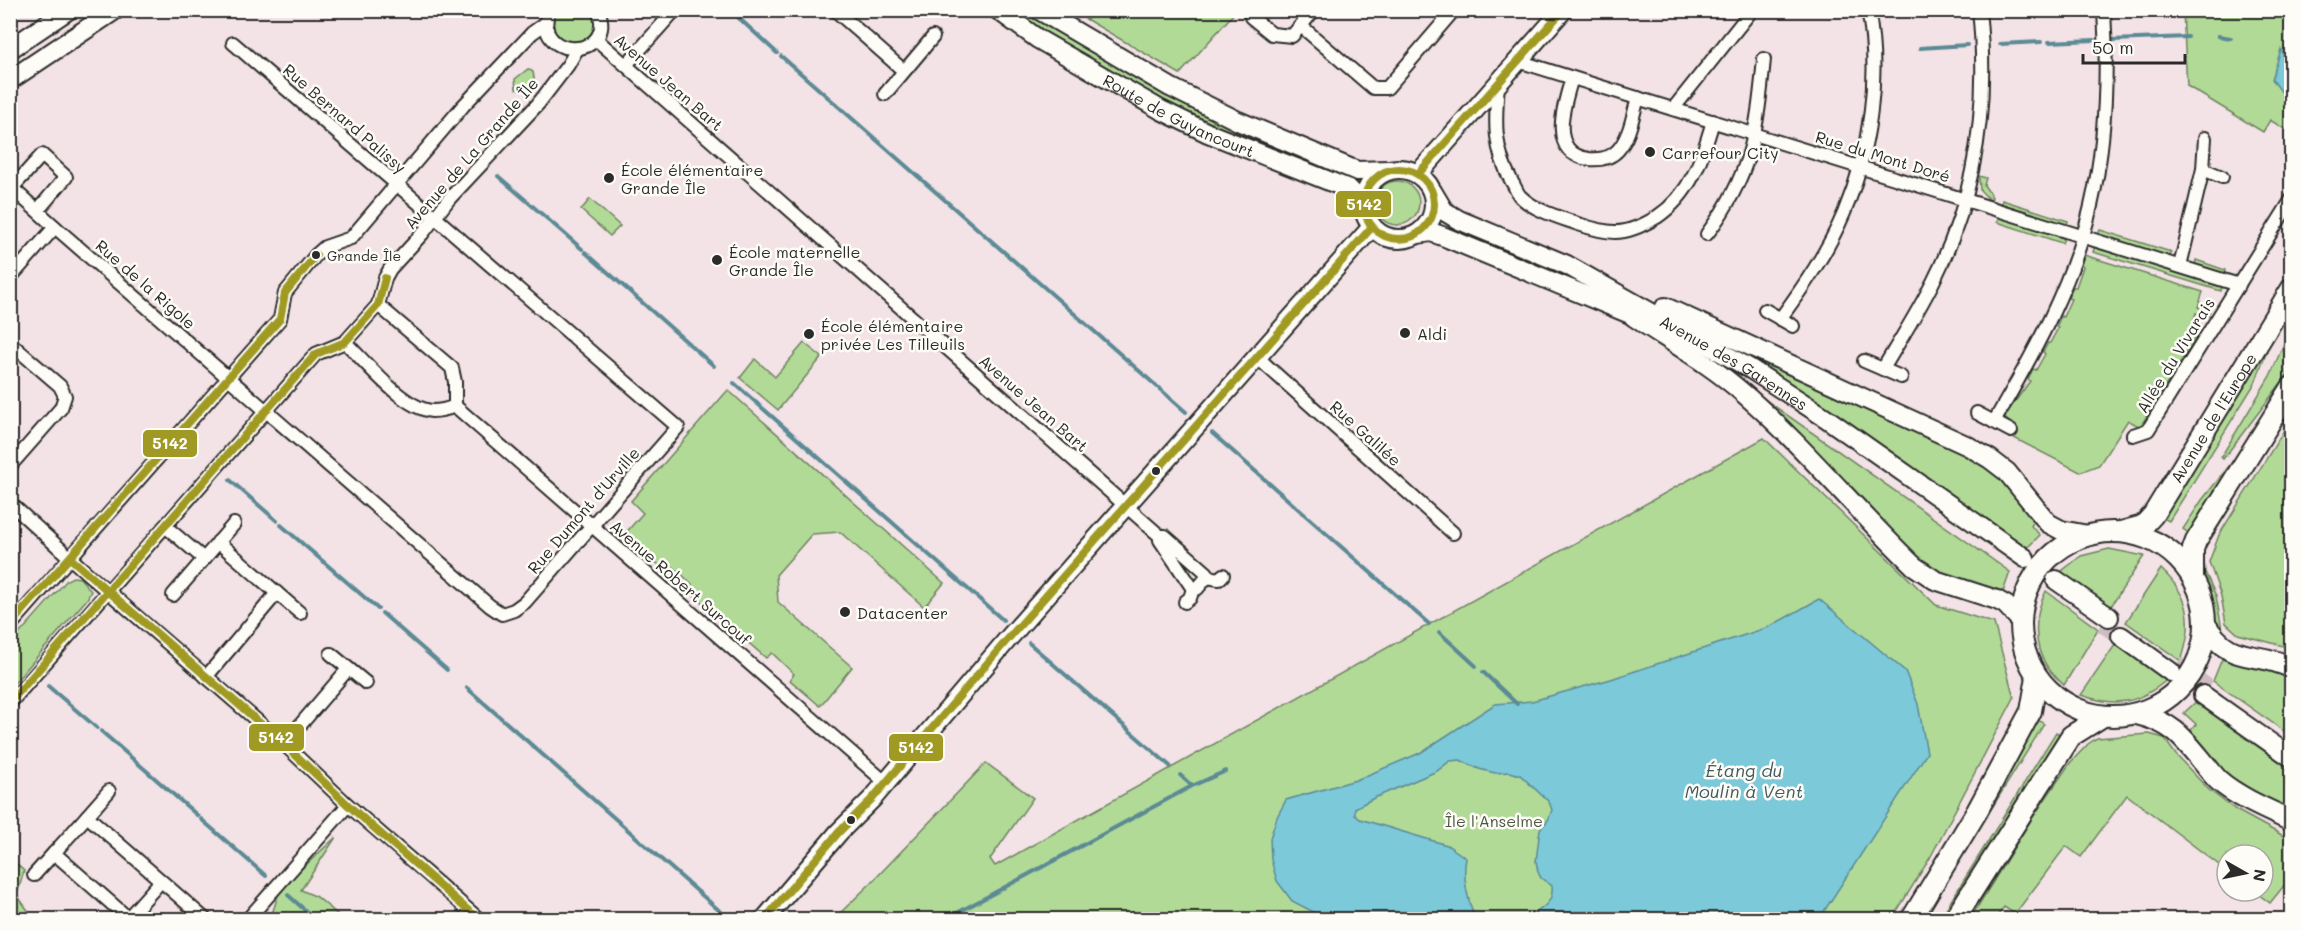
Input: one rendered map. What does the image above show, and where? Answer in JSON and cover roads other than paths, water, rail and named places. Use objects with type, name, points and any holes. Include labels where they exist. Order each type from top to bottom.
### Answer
[{"type":"main road","points":[[10,49],[68,10]]},
{"type":"main road","points":[[10,80],[115,10]]},
{"type":"main road","name":"Route de Guyancourt","points":[[998,10],[1038,39],[1161,110],[1208,133],[1349,189],[1358,198],[1363,208]]},
{"type":"main road","name":"Route de Guyancourt","points":[[1039,10],[1170,87],[1238,121],[1357,171],[1388,170]]},
{"type":"main road","points":[[1418,174],[1563,10]]},
{"type":"main road","points":[[1398,169],[1418,174],[1432,191],[1433,215],[1427,226],[1409,239],[1388,239],[1371,228],[1366,218],[1363,208],[1364,196],[1369,185],[1377,176],[1388,170],[1398,169]]},
{"type":"main road","name":"Avenue des Garennes","points":[[1418,234],[1431,232],[1445,237],[1665,328],[1746,374],[2022,561],[1826,418],[1749,368],[1567,266],[1459,220],[1444,211],[1432,191]]},
{"type":"main road","points":[[764,920],[1007,640],[1371,228]]},
{"type":"main road","points":[[1567,266],[1623,288],[1968,446],[2007,472],[2048,523],[2061,530],[2088,535],[2121,532],[2142,536],[2162,546],[2179,560],[2193,578],[2202,600],[2205,624],[2203,644],[2197,663],[2173,695],[2137,714],[2120,717],[2103,716],[2083,712],[2064,703],[2037,677],[2022,640],[2021,621],[2028,589],[2041,567],[2058,550],[2088,535]]},
{"type":"main road","name":"Avenue de l'Europe","points":[[2121,532],[2143,526],[2153,514],[2292,288]]},
{"type":"main road","points":[[1630,314],[1699,359],[1743,393],[1914,566],[1935,580],[1997,600],[2006,605],[2021,621]]},
{"type":"main road","points":[[2193,578],[2193,549],[2196,541],[2292,387]]},
{"type":"main road","points":[[2053,583],[2105,620]]},
{"type":"main road","points":[[2205,624],[2214,639],[2232,652],[2292,668]]},
{"type":"main road","points":[[2124,633],[2173,668]]},
{"type":"main road","points":[[1911,920],[1976,813],[2031,711],[2037,677]]},
{"type":"main road","points":[[2292,746],[2206,691],[2292,758]]},
{"type":"main road","points":[[2137,714],[2168,724],[2186,741],[2218,780],[2258,805],[2292,821]]},
{"type":"main road","points":[[1954,920],[2071,736],[2103,716]]},
{"type":"street","points":[[430,10],[454,10]]},
{"type":"street","points":[[548,17],[548,32],[559,45],[577,50],[596,39],[601,23],[598,10]]},
{"type":"street","points":[[626,65],[675,10]]},
{"type":"street","points":[[835,10],[904,71]]},
{"type":"street","points":[[1251,17],[1272,34],[1292,36],[1314,10]]},
{"type":"street","points":[[1301,26],[1373,88],[1387,88],[1454,10]]},
{"type":"street","points":[[1673,109],[1752,10]]},
{"type":"street","points":[[1780,319],[1830,241],[1852,192],[1869,120],[1874,55],[1868,10]]},
{"type":"street","points":[[1883,369],[1933,282],[1952,241],[1966,199],[1981,122],[1983,82],[1979,10]]},
{"type":"street","points":[[1994,422],[2026,368],[2082,237],[2097,178],[2103,129],[2106,71],[2104,10]]},
{"type":"street","name":"Avenue de La Grande Île","points":[[10,626],[280,319],[285,293],[316,255],[326,247],[351,238],[463,106],[548,17]]},
{"type":"street","points":[[885,94],[933,37]]},
{"type":"street","name":"Avenue Jean Bart","points":[[596,39],[1160,536]]},
{"type":"street","name":"Rue Bernard Palissy","points":[[233,43],[435,217]]},
{"type":"street","name":"Avenue de La Grande Île","points":[[10,703],[316,354],[345,342],[378,305],[385,278],[390,269],[468,177],[538,104],[577,50]]},
{"type":"street","points":[[1707,234],[1730,201],[1752,151],[1764,59]]},
{"type":"street","name":"Rue du Mont Doré","points":[[1518,61],[2239,285]]},
{"type":"street","points":[[1572,78],[1561,122],[1561,133],[1566,145],[1574,154],[1583,158],[1599,160],[1618,150],[1625,140],[1638,98]]},
{"type":"street","points":[[1498,84],[1496,140],[1502,160],[1520,197],[1565,220],[1599,231],[1616,232],[1634,229],[1667,210],[1694,178],[1713,121]]},
{"type":"street","points":[[2180,266],[2203,169],[2205,138]]},
{"type":"street","name":"Rue de la Rigole","points":[[38,210],[66,177],[42,155],[12,188],[265,411]]},
{"type":"street","points":[[2203,169],[2222,177]]},
{"type":"street","name":"Allée du Vivarais","points":[[2133,435],[2148,430],[2292,200]]},
{"type":"street","name":"Rue Dumont d'Urville","points":[[265,411],[464,584],[502,614],[525,602],[678,427],[435,217]]},
{"type":"street","points":[[10,278],[56,227]]},
{"type":"street","points":[[345,342],[407,401],[430,411],[455,406],[455,382],[452,368],[378,305]]},
{"type":"street","points":[[1765,310],[1793,326]]},
{"type":"street","points":[[10,343],[60,386],[65,396],[61,408],[10,466]]},
{"type":"street","name":"Rue Galilée","points":[[1258,358],[1453,533]]},
{"type":"street","points":[[1864,361],[1902,377]]},
{"type":"street","name":"Avenue Robert Surcouf","points":[[455,406],[885,782]]},
{"type":"street","points":[[1977,413],[2011,431]]},
{"type":"street","points":[[10,503],[480,920]]},
{"type":"street","points":[[173,595],[234,524]]},
{"type":"street","points":[[165,526],[204,559]]},
{"type":"street","points":[[1193,589],[1160,540],[1160,536],[1165,536],[1207,573],[1207,577]]},
{"type":"street","points":[[218,542],[300,613]]},
{"type":"street","points":[[1207,577],[1219,579],[1223,575]]},
{"type":"street","points":[[1193,589],[1197,590],[1207,577]]},
{"type":"street","points":[[1185,602],[1190,598],[1193,589]]},
{"type":"street","points":[[206,677],[277,593]]},
{"type":"street","points":[[331,654],[366,683]]},
{"type":"street","points":[[284,744],[348,669]]},
{"type":"street","points":[[33,875],[110,791]]},
{"type":"street","points":[[247,920],[348,805]]},
{"type":"street","points":[[87,816],[206,920]]},
{"type":"street","points":[[54,853],[128,918],[161,880]]},
{"type":"water","points":[[2281,49],[2291,69],[2291,99],[2288,101],[2272,79]]},
{"type":"water","name":"Étang du Moulin à Vent","points":[[1819,599],[1905,671],[1918,704],[1927,753],[1819,919],[1525,919],[1540,910],[1551,898],[1552,886],[1541,878],[1536,861],[1540,829],[1548,820],[1552,810],[1549,802],[1520,775],[1479,769],[1460,760],[1450,761],[1437,771],[1355,808],[1355,815],[1360,819],[1447,845],[1466,858],[1465,881],[1475,919],[1327,919],[1292,901],[1277,881],[1271,860],[1270,838],[1286,800],[1356,780],[1420,753],[1495,704],[1532,701],[1611,679],[1769,627]]},
{"type":"waterway","points":[[730,10],[777,53]]},
{"type":"waterway","points":[[2218,36],[2231,38]]},
{"type":"waterway","points":[[2112,40],[2188,37]]},
{"type":"waterway","points":[[2049,42],[2095,40]]},
{"type":"waterway","points":[[2000,44],[2041,42]]},
{"type":"waterway","points":[[1920,48],[1967,45]]},
{"type":"waterway","points":[[781,56],[1186,412]]},
{"type":"waterway","points":[[498,176],[582,249]]},
{"type":"waterway","points":[[585,252],[714,366]]},
{"type":"waterway","points":[[734,383],[1003,620]]},
{"type":"waterway","points":[[1212,433],[1429,624]]},
{"type":"waterway","points":[[230,480],[277,521]]},
{"type":"waterway","points":[[281,525],[378,609]]},
{"type":"waterway","points":[[382,613],[447,670]]},
{"type":"waterway","points":[[1439,632],[1476,666]]},
{"type":"waterway","points":[[1029,643],[1170,766]]},
{"type":"waterway","points":[[1483,672],[1517,704]]},
{"type":"waterway","points":[[48,686],[97,728]]},
{"type":"waterway","points":[[467,688],[730,920]]},
{"type":"waterway","points":[[101,731],[198,816]]},
{"type":"waterway","points":[[944,920],[1192,786],[1226,771]]},
{"type":"waterway","points":[[1180,775],[1192,786]]},
{"type":"waterway","points":[[201,819],[266,876]]},
{"type":"waterway","points":[[288,895],[316,920]]},
{"type":"waterway","points":[[999,913],[1000,920]]},
{"type":"tunnel","points":[[2025,558],[2056,580]]},
{"type":"tunnel","points":[[2102,623],[2121,636]]},
{"type":"tunnel","points":[[2176,665],[2208,688]]},
{"type":"place","name":"Carrefour City","points":[[1650,152]]},
{"type":"place","name":"École élémentaire Grande Île","points":[[609,178]]},
{"type":"place","name":"Grande Île","points":[[316,255]]},
{"type":"place","name":"École maternelle Grande Île","points":[[717,260]]},
{"type":"place","name":"Aldi","points":[[1405,333]]},
{"type":"place","name":"École élémentaire privée Les Tilleuils","points":[[809,334]]},
{"type":"place","name":"Datacenter","points":[[845,612]]},
{"type":"park label","name":"Île l'Anselme","points":[[1494,820]]}]
